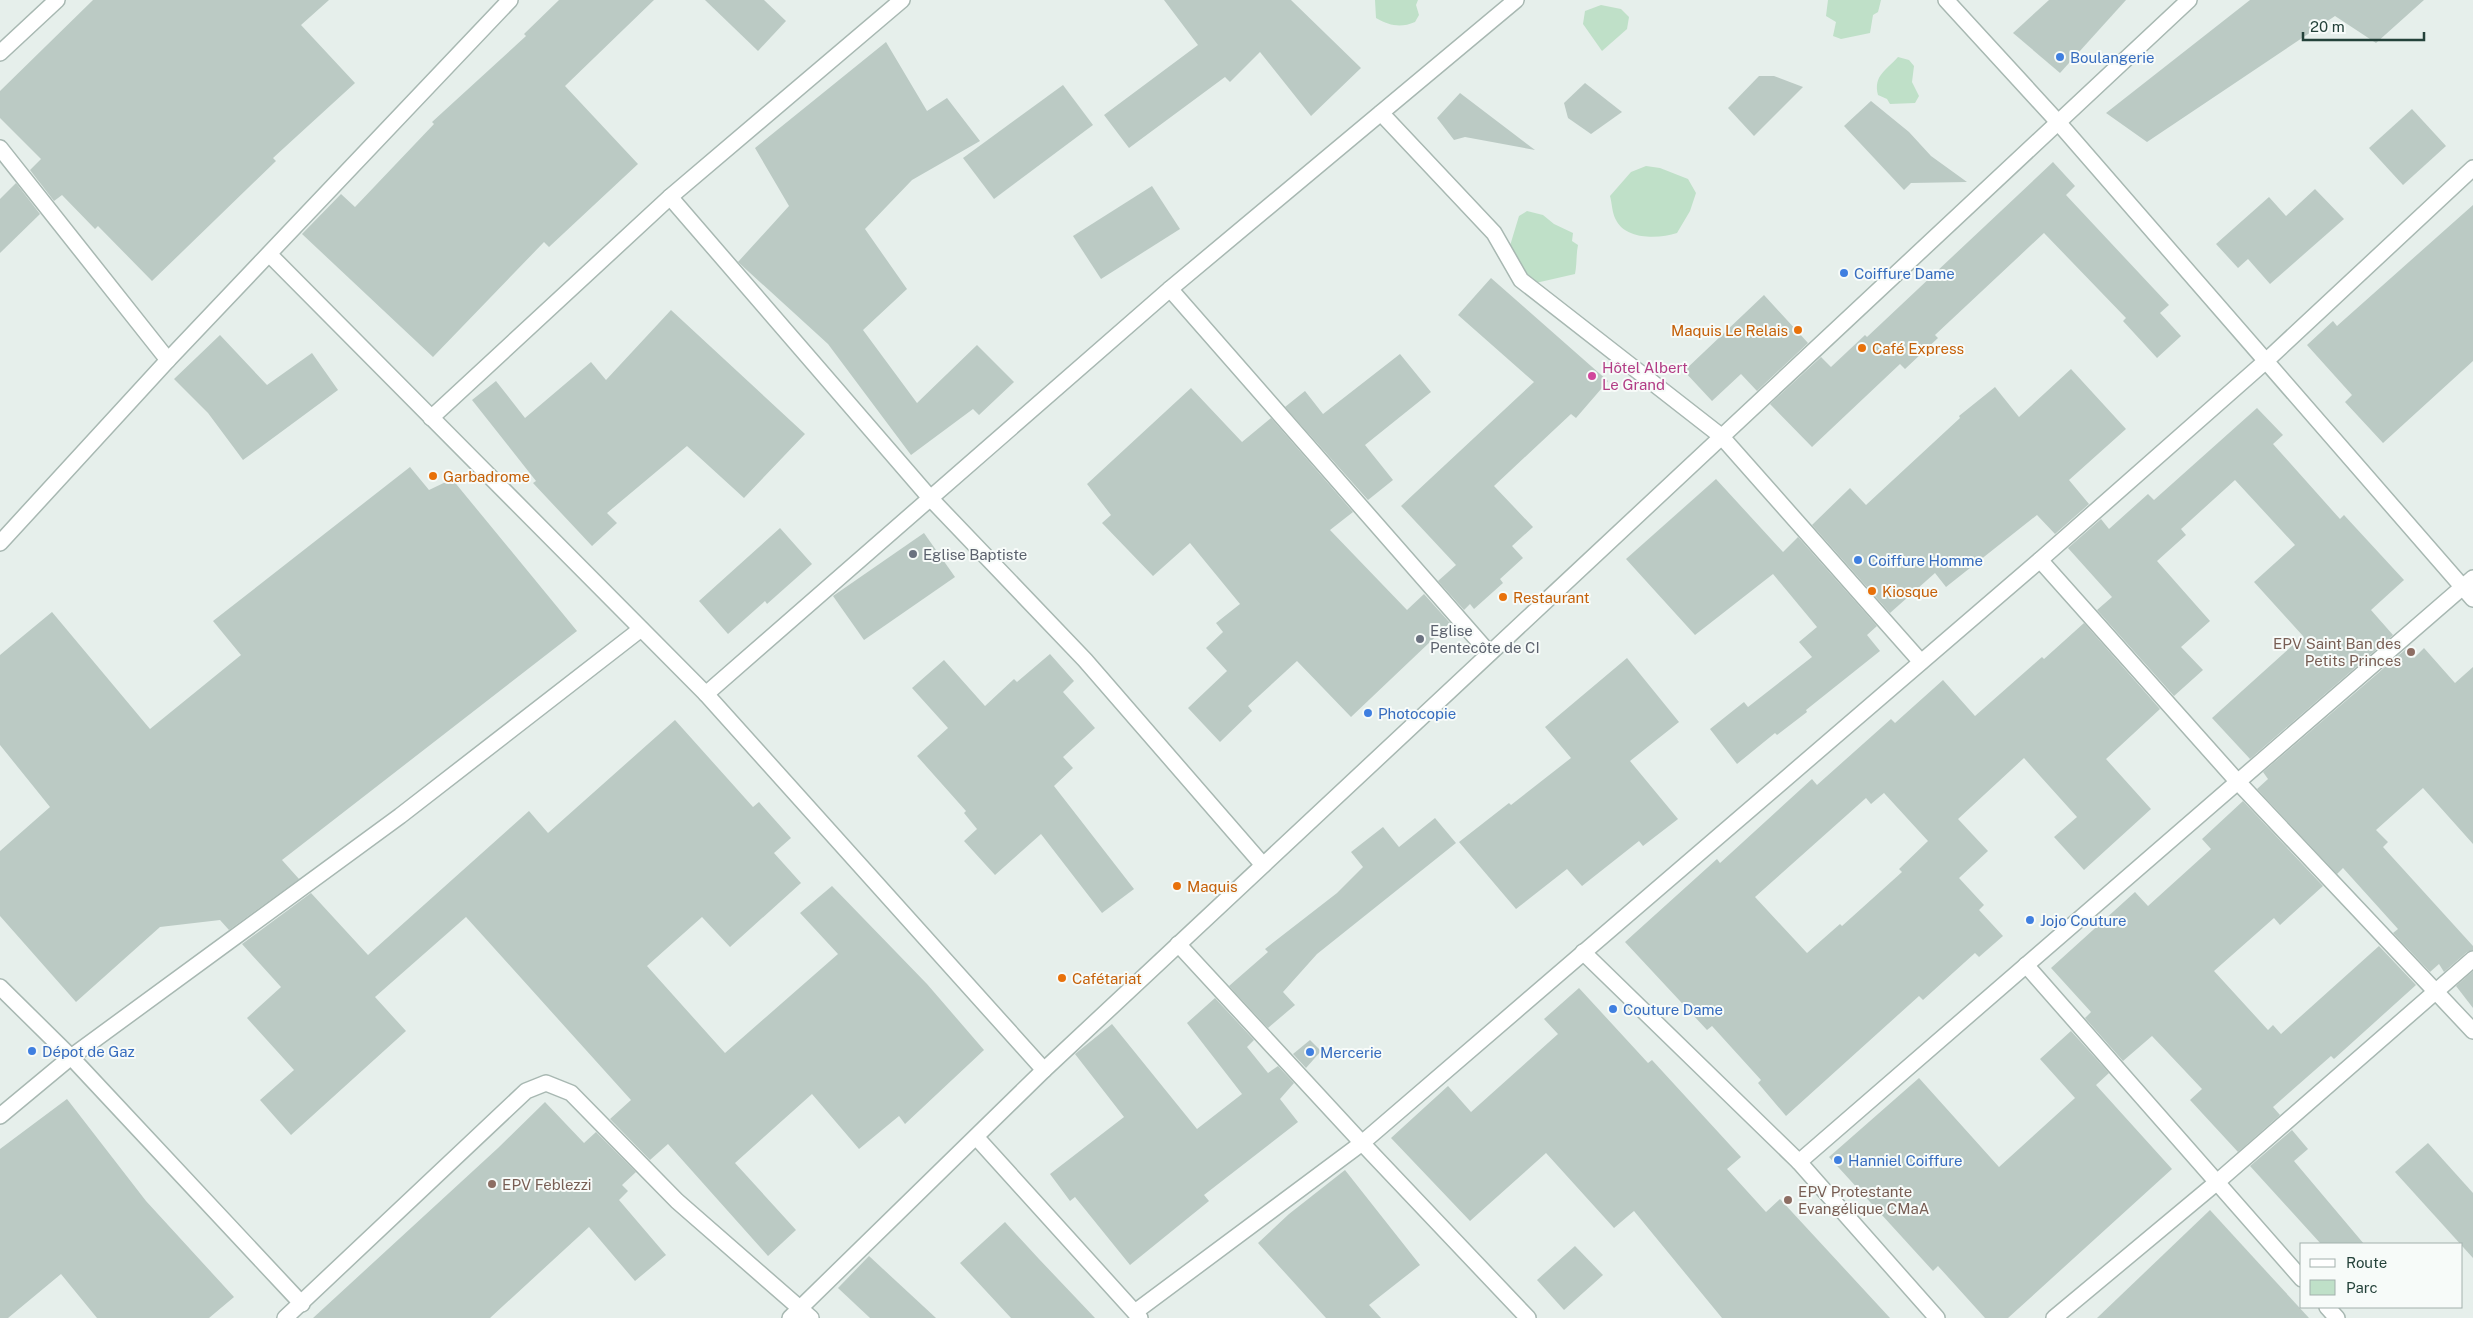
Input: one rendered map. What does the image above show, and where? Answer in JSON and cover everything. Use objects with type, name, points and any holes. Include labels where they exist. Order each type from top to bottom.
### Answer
[{"type":"street","points":[[0,53],[58,0]]},
{"type":"street","points":[[0,543],[168,360],[270,255],[510,0]]},
{"type":"street","points":[[431,418],[670,197],[902,0]]},
{"type":"street","points":[[706,694],[931,500],[1170,289],[1516,0]]},
{"type":"street","points":[[1946,0],[2057,121],[2266,360],[2468,583],[2473,600]]},
{"type":"street","points":[[286,1318],[526,1091],[546,1083],[571,1093],[677,1200],[801,1315],[1044,1070],[2057,121],[2189,0]]},
{"type":"street","points":[[1381,113],[1494,233],[1521,280],[1721,436],[1920,662]]},
{"type":"street","points":[[0,148],[168,360]]},
{"type":"street","points":[[977,1138],[1138,1315],[1362,1143],[2040,560],[2266,360],[2473,168]]},
{"type":"street","points":[[670,197],[931,500],[1085,660],[1263,865]]},
{"type":"street","points":[[270,255],[706,694],[1044,1070]]},
{"type":"street","points":[[1170,289],[1489,653]]},
{"type":"street","points":[[2040,560],[2237,781],[2473,1031]]},
{"type":"street","points":[[1799,1162],[2468,583]]},
{"type":"street","points":[[0,1116],[71,1057],[400,816],[641,630]]},
{"type":"street","points":[[1178,944],[1362,1143],[1528,1318]]},
{"type":"street","points":[[1583,952],[1799,1162],[1937,1318]]},
{"type":"street","points":[[2054,1318],[2216,1183],[2473,959]]},
{"type":"street","points":[[2026,965],[2216,1183],[2300,1276]]},
{"type":"street","points":[[0,987],[71,1057],[302,1304]]},
{"type":"street","points":[[2328,1308],[2337,1318]]},
{"type":"green space","points":[[1375,0],[1418,0],[1416,5],[1419,15],[1415,22],[1410,24],[1395,25],[1386,23],[1376,18]]},
{"type":"green space","points":[[1828,0],[1881,0],[1878,12],[1873,15],[1870,33],[1841,39],[1833,36],[1836,22],[1826,16]]},
{"type":"green space","points":[[1601,5],[1621,9],[1629,17],[1627,29],[1602,51],[1583,24],[1585,11]]},
{"type":"green space","points":[[1898,57],[1909,60],[1914,66],[1912,82],[1919,96],[1915,103],[1890,104],[1887,99],[1878,95],[1877,82],[1879,78]]},
{"type":"green space","points":[[1646,166],[1660,168],[1688,179],[1696,193],[1690,211],[1677,233],[1652,237],[1644,236],[1627,231],[1616,220],[1610,196],[1631,172]]},
{"type":"green space","points":[[1527,211],[1543,215],[1554,224],[1573,233],[1572,241],[1578,245],[1575,274],[1540,282],[1530,282],[1509,249],[1519,216]]},
{"type":"building","points":[[93,0],[329,0],[301,25],[355,83],[273,158],[276,161],[152,281],[98,226],[95,229],[62,195],[54,201],[30,170],[41,159],[0,118],[0,91]]},
{"type":"building","points":[[559,0],[654,0],[565,86],[638,164],[549,247],[544,242],[433,357],[302,234],[341,194],[355,207],[434,124],[432,122],[526,36],[524,34]]},
{"type":"building","points":[[705,0],[764,0],[786,21],[758,51]]},
{"type":"building","points":[[1164,0],[1291,0],[1361,68],[1311,116],[1260,52],[1230,82],[1225,77],[1129,148],[1104,115],[1198,45]]},
{"type":"building","points":[[2049,0],[2126,0],[2060,73],[2013,33]]},
{"type":"building","points":[[2250,0],[2424,0],[2376,43],[2335,16],[2147,142],[2106,113]]},
{"type":"building","points":[[886,42],[927,111],[947,98],[980,141],[912,180],[865,229],[907,289],[863,330],[917,403],[977,345],[1014,382],[979,415],[973,409],[911,455],[828,344],[738,262],[789,206],[755,148]]},
{"type":"building","points":[[1759,76],[1774,76],[1803,87],[1754,136],[1728,108]]},
{"type":"building","points":[[1585,83],[1622,112],[1591,134],[1568,118],[1564,103]]},
{"type":"building","points":[[1063,85],[1093,125],[994,199],[963,158]]},
{"type":"building","points":[[1460,93],[1535,150],[1465,137],[1454,140],[1437,118]]},
{"type":"building","points":[[1871,101],[1909,132],[1931,156],[1967,182],[1911,183],[1904,190],[1844,126]]},
{"type":"building","points":[[2412,109],[2446,146],[2403,185],[2369,148]]},
{"type":"building","points":[[2053,162],[2075,186],[2066,195],[2169,305],[2160,313],[2181,336],[2157,358],[2123,321],[2126,318],[2044,233],[1935,335],[1938,338],[1905,369],[1900,364],[1812,447],[1770,404],[1821,357],[1831,367],[1865,335],[1867,337]]},
{"type":"building","points":[[16,183],[40,214],[0,253],[0,199]]},
{"type":"building","points":[[1152,186],[1180,229],[1101,279],[1073,236]]},
{"type":"building","points":[[2315,189],[2344,219],[2270,284],[2248,259],[2238,268],[2216,244],[2269,197],[2286,216]]},
{"type":"building","points":[[2473,205],[2473,361],[2383,443],[2345,402],[2352,395],[2307,345],[2333,321],[2337,326]]},
{"type":"building","points":[[1491,278],[1608,381],[1576,418],[1571,414],[1494,486],[1533,527],[1512,546],[1523,558],[1500,579],[1503,583],[1474,609],[1470,604],[1464,610],[1438,581],[1456,565],[1401,506],[1534,382],[1458,315]]},
{"type":"building","points":[[1764,295],[1808,343],[1757,391],[1741,374],[1712,401],[1684,371]]},
{"type":"building","points":[[671,310],[805,434],[744,498],[687,446],[607,513],[617,523],[592,546],[533,483],[536,481],[472,400],[496,381],[525,418],[591,362],[606,380]]},
{"type":"building","points":[[220,335],[267,385],[312,353],[338,390],[243,460],[208,413],[174,379]]},
{"type":"building","points":[[1400,354],[1431,392],[1365,445],[1393,480],[1368,500],[1285,407],[1305,391],[1323,414]]},
{"type":"building","points":[[2071,369],[2126,429],[2069,480],[2089,504],[2055,534],[2037,515],[1946,587],[1935,573],[1890,613],[1812,525],[1850,488],[1866,505],[1960,418],[1959,416],[1995,387],[2019,417]]},
{"type":"building","points":[[1191,388],[1242,442],[1271,418],[1353,512],[1330,530],[1407,610],[1424,594],[1450,623],[1351,717],[1297,661],[1248,706],[1252,711],[1220,742],[1188,708],[1227,671],[1206,648],[1223,632],[1216,623],[1240,604],[1190,543],[1153,576],[1102,523],[1111,515],[1087,484]]},
{"type":"building","points":[[2257,408],[2283,435],[2273,444],[2340,519],[2344,515],[2404,580],[2371,610],[2393,635],[2250,759],[2212,718],[2303,636],[2254,582],[2295,545],[2235,480],[2181,529],[2186,535],[2157,561],[2210,621],[2181,647],[2203,670],[2174,696],[2097,610],[2112,597],[2068,548],[2101,519],[2109,529],[2148,494],[2154,500]]},
{"type":"building","points":[[410,467],[429,490],[452,479],[577,631],[282,860],[299,879],[229,930],[220,920],[160,927],[76,1002],[0,916],[0,851],[50,807],[0,745],[0,655],[52,612],[150,729],[241,655],[213,621]]},
{"type":"building","points":[[1716,479],[1783,552],[1798,537],[1877,626],[1867,635],[1880,651],[1806,710],[1807,712],[1777,735],[1775,733],[1737,764],[1710,729],[1744,702],[1748,707],[1812,657],[1799,642],[1817,627],[1773,574],[1695,635],[1626,559]]},
{"type":"building","points":[[780,528],[812,564],[767,604],[765,601],[728,634],[699,601]]},
{"type":"building","points":[[924,533],[955,577],[864,640],[833,596]]},
{"type":"building","points":[[2084,623],[2160,709],[2106,759],[2151,809],[2084,870],[2054,837],[2077,817],[2024,758],[1958,819],[1988,851],[1959,878],[1984,905],[1979,910],[2003,936],[1979,957],[1975,953],[1923,1000],[1919,996],[1786,1116],[1758,1083],[1761,1080],[1712,1026],[1707,1030],[1625,942],[1717,859],[1720,863],[1812,779],[1817,785],[1891,719],[1895,723],[1943,680],[1975,716],[2042,657],[2044,659]],"holes":[[[1884,793],[1928,841],[1899,869],[1902,872],[1842,926],[1840,924],[1807,953],[1755,897],[1866,798],[1871,804]]]},
{"type":"building","points":[[2424,648],[2455,683],[2473,667],[2473,844],[2423,788],[2376,830],[2388,842],[2383,847],[2473,946],[2473,950],[2467,952],[2444,972],[2439,964],[2430,972],[2393,933],[2398,929],[2343,868],[2337,874],[2257,789],[2268,779],[2263,772],[2406,649],[2414,658]]},
{"type":"building","points":[[1050,654],[1074,681],[1063,692],[1095,728],[1063,757],[1073,768],[1054,786],[1134,889],[1102,913],[1041,834],[995,875],[964,841],[977,829],[964,813],[966,811],[917,756],[948,728],[912,688],[944,660],[985,706],[1014,679],[1017,682]]},
{"type":"building","points":[[1627,658],[1679,722],[1630,761],[1678,819],[1643,846],[1639,841],[1582,886],[1567,869],[1516,909],[1459,842],[1509,803],[1511,805],[1571,758],[1545,727]]},
{"type":"building","points":[[675,720],[753,807],[759,802],[791,838],[774,853],[801,883],[730,947],[702,917],[647,966],[725,1053],[838,954],[800,913],[832,886],[927,984],[984,1050],[905,1124],[899,1116],[859,1149],[812,1094],[735,1163],[796,1230],[768,1256],[668,1144],[650,1160],[610,1119],[631,1100],[466,917],[375,997],[406,1031],[291,1135],[260,1100],[294,1070],[247,1018],[281,987],[242,944],[311,893],[368,955],[529,811],[548,833]]},
{"type":"building","points":[[2243,801],[2323,886],[2280,925],[2274,918],[2214,971],[2268,1030],[2273,1025],[2281,1034],[2379,946],[2416,985],[2334,1059],[2331,1056],[2273,1107],[2280,1115],[2238,1152],[2190,1100],[2202,1089],[2152,1036],[2123,1061],[2085,1018],[2091,1012],[2051,968],[2135,892],[2148,906],[2211,849],[2202,839]]},
{"type":"building","points":[[1435,818],[1456,843],[1317,954],[1283,992],[1295,1005],[1268,1028],[1229,986],[1268,952],[1265,949],[1337,893],[1363,867],[1351,852],[1383,827],[1399,847]]},
{"type":"building","points":[[2473,971],[2473,1008],[2456,986]]},
{"type":"building","points":[[1579,988],[1648,1063],[1652,1060],[1741,1157],[1727,1169],[1766,1212],[1780,1199],[1890,1318],[1722,1318],[1634,1211],[1614,1228],[1546,1153],[1470,1221],[1391,1138],[1448,1086],[1471,1112],[1558,1034],[1544,1019]]},
{"type":"building","points":[[1215,998],[1254,1040],[1247,1047],[1268,1073],[1278,1066],[1294,1083],[1280,1099],[1298,1122],[1204,1195],[1209,1201],[1130,1265],[1075,1197],[1070,1201],[1050,1174],[1124,1117],[1075,1054],[1112,1024],[1197,1129],[1242,1094],[1187,1023]]},
{"type":"building","points":[[2071,1031],[2109,1073],[2096,1085],[2172,1169],[2008,1318],[1985,1318],[1938,1266],[1933,1271],[1829,1157],[1919,1078],[1999,1167],[2075,1098],[2040,1059]]},
{"type":"building","points":[[1310,1040],[1321,1051],[1306,1068],[1293,1054]]},
{"type":"building","points":[[67,1099],[146,1201],[234,1297],[209,1318],[97,1318],[61,1274],[8,1318],[0,1318],[0,1149]]},
{"type":"building","points":[[545,1102],[584,1143],[596,1132],[636,1172],[622,1185],[628,1191],[619,1200],[666,1255],[635,1281],[589,1227],[490,1318],[313,1318],[498,1148]]},
{"type":"building","points":[[2292,1130],[2308,1149],[2294,1161],[2363,1243],[2320,1243],[2250,1166]]},
{"type":"building","points":[[2428,1143],[2473,1193],[2473,1258],[2463,1247],[2463,1243],[2459,1243],[2395,1172]]},
{"type":"building","points":[[1345,1170],[1420,1265],[1369,1305],[1381,1318],[1326,1318],[1258,1243],[1289,1214]]},
{"type":"building","points":[[2210,1210],[2309,1318],[2097,1318]]},
{"type":"building","points":[[1005,1222],[1095,1318],[1011,1318],[960,1263]]},
{"type":"building","points":[[1575,1246],[1603,1275],[1564,1310],[1537,1280]]},
{"type":"building","points":[[869,1256],[936,1318],[870,1318],[838,1288]]},
{"type":"place","name":"Boulangerie","points":[[2060,57]]},
{"type":"place","name":"Coiffure Dame","points":[[1844,273]]},
{"type":"place","name":"Maquis Le Relais","points":[[1798,330]]},
{"type":"place","name":"Café Express","points":[[1862,348]]},
{"type":"place","name":"Hôtel Albert Le Grand","points":[[1592,376]]},
{"type":"place","name":"Garbadrome","points":[[433,476]]},
{"type":"place","name":"Eglise Baptiste","points":[[913,554]]},
{"type":"place","name":"Coiffure Homme","points":[[1858,560]]},
{"type":"place","name":"Kiosque","points":[[1872,591]]},
{"type":"place","name":"Restaurant","points":[[1503,597]]},
{"type":"place","name":"Eglise Pentecôte de CI","points":[[1420,639]]},
{"type":"place","name":"EPV Saint Ban des Petits Princes","points":[[2411,652]]},
{"type":"place","name":"Photocopie","points":[[1368,713]]},
{"type":"place","name":"Maquis","points":[[1177,886]]},
{"type":"place","name":"Jojo Couture","points":[[2030,920]]},
{"type":"place","name":"Cafétariat","points":[[1062,978]]},
{"type":"place","name":"Couture Dame","points":[[1613,1009]]},
{"type":"place","name":"Dépot de Gaz","points":[[32,1051]]},
{"type":"place","name":"Mercerie","points":[[1310,1052]]},
{"type":"place","name":"Hanniel Coiffure","points":[[1838,1160]]},
{"type":"place","name":"EPV Feblezzi","points":[[492,1184]]},
{"type":"place","name":"EPV Protestante Evangélique CMaA","points":[[1788,1200]]}]
